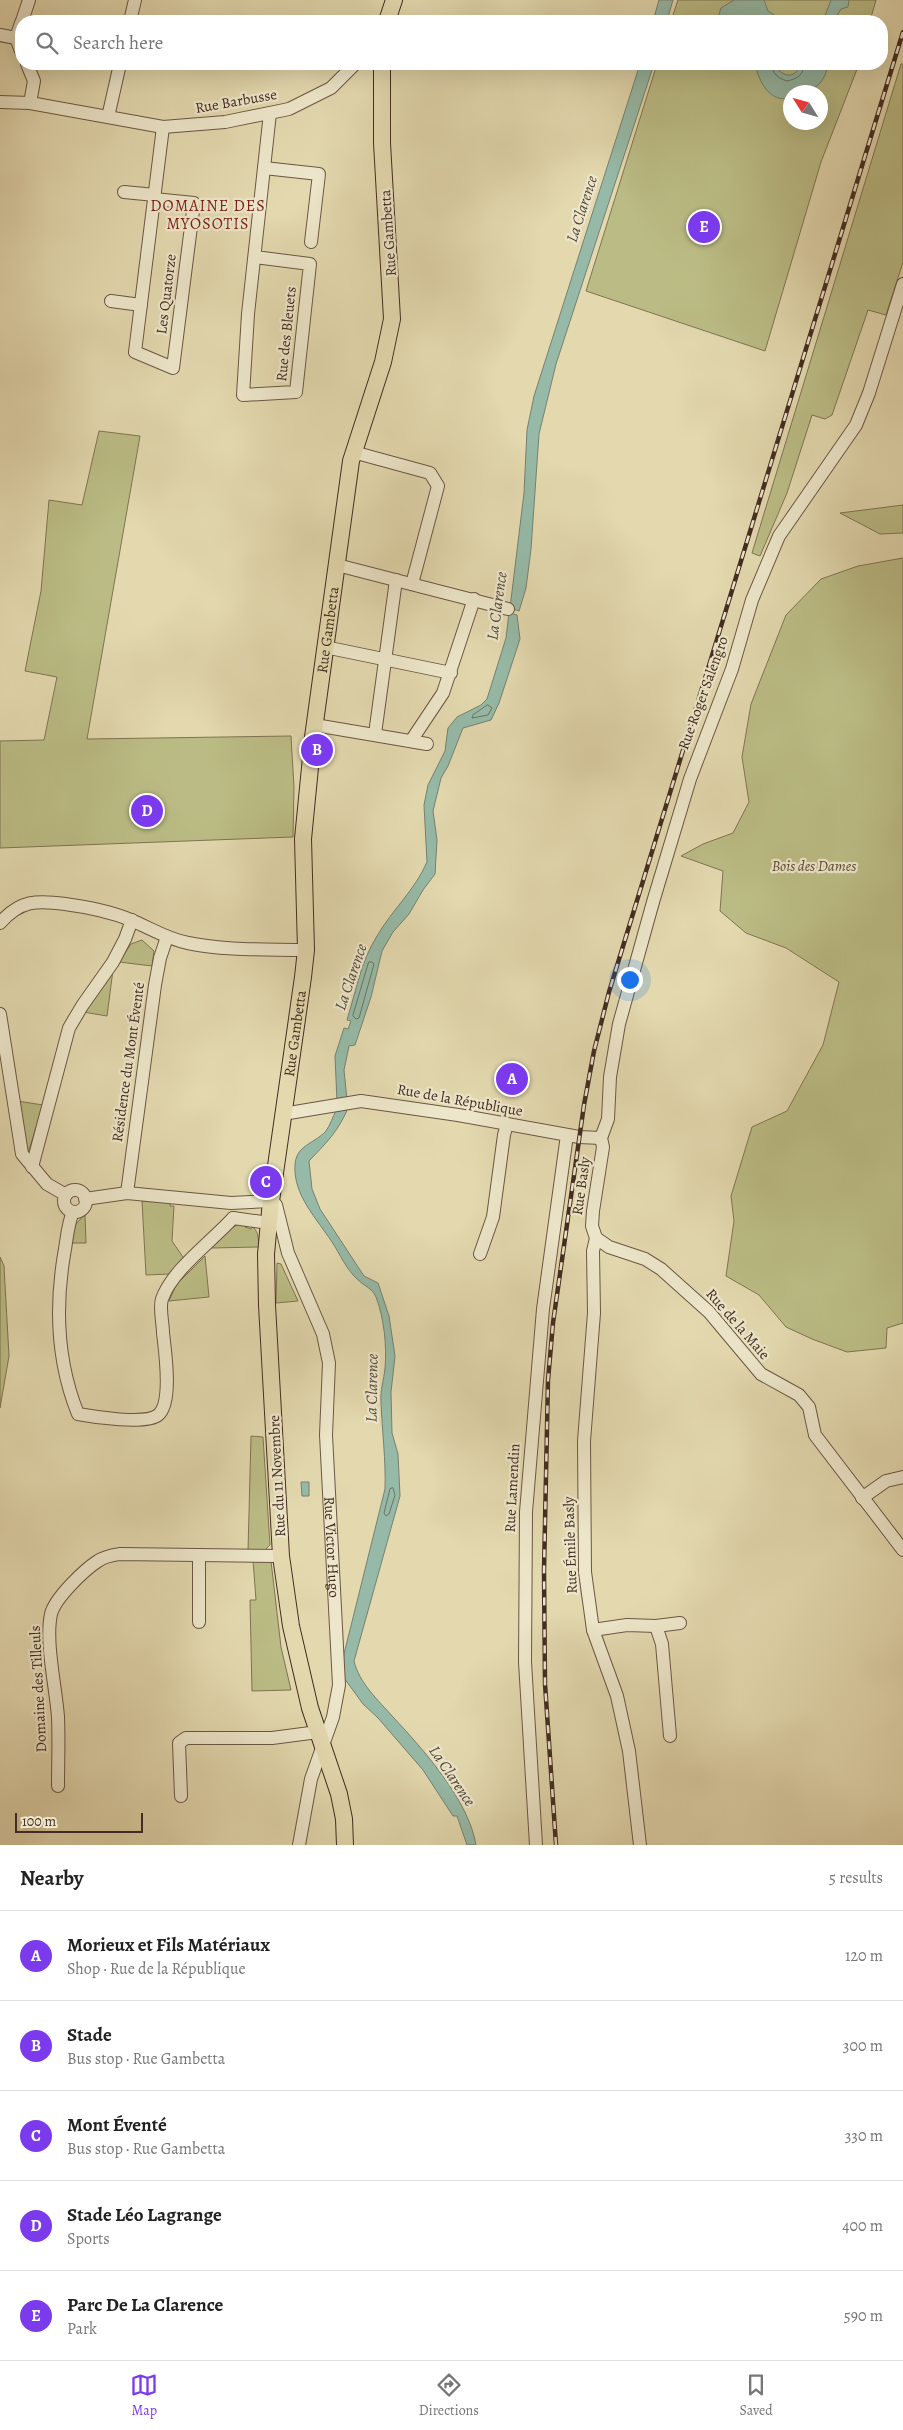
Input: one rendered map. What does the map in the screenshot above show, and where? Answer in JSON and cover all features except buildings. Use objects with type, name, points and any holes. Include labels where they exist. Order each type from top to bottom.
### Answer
[{"type":"main road","points":[[389,15],[394,0]]},
{"type":"main road","name":"Rue Gambetta","points":[[271,1201],[306,950],[304,832],[314,724],[353,452],[383,362],[392,319],[382,143],[382,70]]},
{"type":"main road","name":"Rue du 11 Novembre","points":[[271,1201],[266,1254],[281,1556],[291,1626],[310,1708],[320,1739]]},
{"type":"main road","points":[[320,1739],[344,1819],[345,1845]]},
{"type":"street","points":[[24,15],[29,0]]},
{"type":"street","points":[[131,15],[135,0]]},
{"type":"street","points":[[0,35],[15,38]]},
{"type":"street","points":[[29,70],[34,81],[30,103]]},
{"type":"street","points":[[108,118],[119,70]]},
{"type":"street","name":"Rue Barbusse","points":[[0,102],[30,103],[163,127],[225,122],[289,109],[331,88],[349,70]]},
{"type":"street","name":"Rue des Bleuets","points":[[255,257],[310,264],[296,392],[243,394],[248,314],[270,113]]},
{"type":"street","name":"Les Quatorze","points":[[124,192],[154,197],[194,203],[179,371],[135,352],[154,197],[163,127]]},
{"type":"street","points":[[264,168],[319,174],[311,242]]},
{"type":"street","name":"Rue Roger Salengro","points":[[601,1138],[606,1126],[610,1077],[619,1024],[653,902],[690,778],[732,669],[757,586],[765,564],[791,516],[856,425],[869,393],[903,284]]},
{"type":"street","name":"Les Quatorze","points":[[111,301],[141,305]]},
{"type":"street","points":[[353,452],[430,473],[438,486],[412,584]]},
{"type":"street","points":[[337,565],[508,609]]},
{"type":"street","points":[[375,734],[396,580]]},
{"type":"street","points":[[411,741],[443,693],[474,599]]},
{"type":"street","points":[[325,647],[450,673]]},
{"type":"street","points":[[314,724],[427,744]]},
{"type":"street","points":[[0,923],[15,910],[39,900],[89,906],[132,920],[167,937],[188,943],[220,947],[306,950]]},
{"type":"street","points":[[32,1167],[69,1028],[113,962],[132,920]]},
{"type":"street","name":"Résidence du Mont Éventé","points":[[127,1193],[155,985],[160,958],[167,937]]},
{"type":"street","points":[[0,1014],[22,1154],[47,1184],[66,1195]]},
{"type":"street","name":"Rue de la République","points":[[283,1114],[361,1100],[591,1139],[601,1138]]},
{"type":"street","points":[[480,1254],[493,1217],[507,1124]]},
{"type":"street","name":"Rue Lamendin","points":[[536,1845],[525,1662],[526,1512],[543,1309],[567,1135]]},
{"type":"street","name":"Rue Basly","points":[[596,1238],[592,1218],[603,1147],[601,1138]]},
{"type":"street","points":[[66,1195],[77,1191],[83,1194],[86,1199]]},
{"type":"street","points":[[86,1199],[127,1193],[232,1203],[271,1201]]},
{"type":"street","points":[[66,1195],[65,1205],[73,1212]]},
{"type":"street","points":[[73,1212],[83,1208],[86,1199]]},
{"type":"street","name":"Rue Victor Hugo","points":[[271,1201],[276,1205],[288,1253],[323,1334],[329,1363],[326,1435],[339,1685],[333,1717],[320,1739],[299,1845]]},
{"type":"street","points":[[73,1212],[61,1273],[58,1330],[78,1414],[114,1420],[151,1418],[158,1415],[164,1407],[167,1388],[161,1300],[170,1282],[232,1218],[232,1203]]},
{"type":"street","points":[[232,1218],[269,1223]]},
{"type":"street","name":"Rue de la Maie","points":[[596,1238],[609,1247],[645,1259],[661,1269],[709,1312],[761,1374],[799,1395],[809,1407],[815,1436],[903,1550]]},
{"type":"street","name":"Rue Émile Basly","points":[[596,1238],[593,1251],[594,1313],[584,1441],[583,1514],[585,1572],[593,1630],[623,1721],[629,1751],[640,1845]]},
{"type":"street","points":[[266,1254],[288,1253]]},
{"type":"street","points":[[862,1498],[886,1481],[903,1477]]},
{"type":"street","name":"Domaine des Tilleuls","points":[[58,1786],[58,1717],[52,1675],[50,1626],[54,1606],[90,1568],[108,1556],[120,1554],[281,1556]]},
{"type":"street","points":[[199,1555],[199,1622]]},
{"type":"street","points":[[593,1630],[627,1625],[656,1626],[680,1623]]},
{"type":"street","points":[[656,1626],[662,1644],[670,1736]]},
{"type":"street","points":[[181,1796],[179,1743],[186,1738],[320,1739]]},
{"type":"green space","points":[[678,0],[876,0],[872,15],[673,15]]},
{"type":"green space","points":[[901,64],[903,64],[903,262],[886,315],[868,310],[832,415],[825,419],[812,415],[787,493],[760,556],[752,553]]},
{"type":"green space","points":[[655,70],[857,70],[821,162],[765,351],[586,291]]},
{"type":"green space","points":[[99,431],[140,436],[87,739],[291,736],[294,787],[293,837],[0,848],[0,741],[44,740],[57,677],[25,671],[41,591],[49,500],[82,505]]},
{"type":"green space","points":[[903,505],[903,533],[880,534],[840,513]]},
{"type":"green space","name":"Bois des Dames","points":[[903,558],[903,1323],[887,1328],[886,1348],[847,1352],[786,1327],[759,1295],[726,1276],[734,1221],[731,1196],[752,1127],[787,1111],[823,1045],[839,982],[786,948],[746,933],[720,911],[723,871],[681,856],[703,844],[733,833],[749,802],[742,757],[751,704],[786,615],[821,579],[858,566]]},
{"type":"green space","points":[[142,940],[154,951],[152,966],[119,962],[131,944]]},
{"type":"green space","points":[[113,970],[107,1016],[83,1012]]},
{"type":"green space","points":[[17,1101],[43,1105],[29,1150],[26,1150]]},
{"type":"green space","points":[[142,1201],[170,1202],[170,1206],[174,1206],[172,1241],[185,1260],[171,1274],[146,1275]]},
{"type":"green space","points":[[85,1214],[86,1243],[69,1243],[76,1224]]},
{"type":"green space","points":[[239,1224],[245,1224],[245,1227],[251,1229],[253,1227],[255,1229],[259,1247],[212,1248],[230,1229]]},
{"type":"green space","points":[[205,1256],[209,1297],[169,1301],[176,1285]]},
{"type":"green space","points":[[0,1257],[4,1266],[9,1356],[0,1408]]},
{"type":"green space","points":[[277,1263],[281,1264],[298,1301],[276,1303]]},
{"type":"green space","points":[[251,1436],[263,1437],[270,1545],[263,1552],[248,1551]]},
{"type":"green space","points":[[253,1560],[271,1561],[281,1647],[291,1690],[252,1691],[250,1600],[256,1600]]},
{"type":"water","points":[[659,0],[673,0],[669,15],[655,15]]},
{"type":"water","points":[[734,0],[764,0],[768,11],[774,15],[719,15],[721,8]]},
{"type":"water","points":[[831,0],[849,0],[848,7],[841,9],[838,15],[825,15]]},
{"type":"water","points":[[638,70],[652,70],[556,364],[539,434],[531,549],[526,588],[519,611],[510,608],[524,493],[527,430],[534,396]]},
{"type":"water","points":[[757,70],[779,70],[783,74],[790,75],[797,70],[826,70],[818,85],[783,85],[783,99],[771,94],[762,84]]},
{"type":"water","points":[[509,613],[517,615],[520,639],[499,703],[491,720],[463,728],[448,766],[441,778],[433,811],[437,840],[435,874],[409,914],[393,932],[382,951],[371,997],[355,1045],[349,1046],[344,1070],[347,1100],[337,1102],[335,1056],[344,1028],[348,1029],[351,1021],[347,1020],[363,966],[377,936],[389,917],[410,891],[427,862],[424,805],[428,785],[445,751],[448,728],[457,717],[481,705],[487,699],[506,638]]},
{"type":"water","points":[[349,1106],[336,1130],[309,1161],[312,1189],[320,1209],[364,1276],[378,1283],[389,1316],[395,1356],[391,1392],[392,1433],[398,1454],[400,1496],[354,1661],[360,1677],[370,1691],[418,1744],[455,1794],[472,1828],[476,1845],[467,1845],[457,1816],[453,1816],[423,1770],[378,1718],[363,1704],[344,1678],[342,1662],[385,1489],[381,1398],[386,1359],[385,1341],[383,1323],[376,1297],[350,1271],[307,1206],[295,1176],[295,1165],[296,1158],[302,1149],[326,1131],[336,1110]]},
{"type":"water","points":[[301,1482],[309,1482],[309,1496],[302,1496]]},
{"type":"railway","points":[[556,1845],[545,1684],[544,1571],[548,1380],[553,1323],[584,1105],[594,1051],[609,992],[903,32]]},
{"type":"place","name":"Parc De La Clarence","points":[[704,227]]},
{"type":"place","name":"Stade","points":[[317,750]]},
{"type":"place","name":"Stade Léo Lagrange","points":[[147,811]]},
{"type":"place","name":"Morieux et Fils Matériaux","points":[[512,1079]]},
{"type":"place","name":"Mont Éventé","points":[[266,1182]]},
{"type":"district","name":"DOMAINE DES MYOSOTIS","points":[[208,215]]},
{"type":"water label","name":"La Clarence","points":[[582,209]]},
{"type":"water label","name":"La Clarence","points":[[497,606]]},
{"type":"water label","name":"La Clarence","points":[[351,977]]},
{"type":"water label","name":"La Clarence","points":[[372,1388]]},
{"type":"water label","name":"La Clarence","points":[[452,1776]]}]
